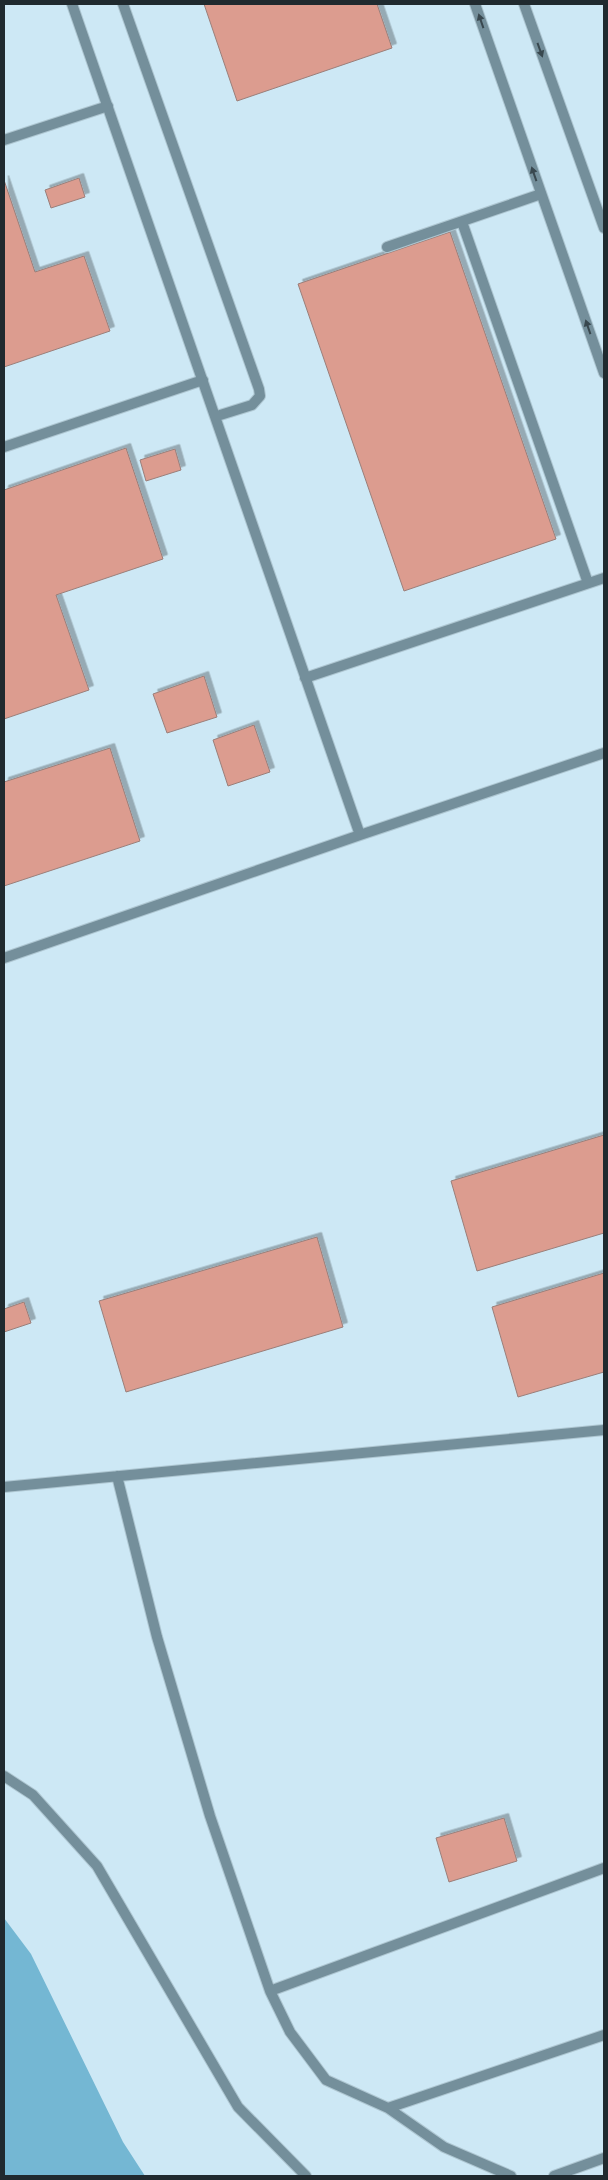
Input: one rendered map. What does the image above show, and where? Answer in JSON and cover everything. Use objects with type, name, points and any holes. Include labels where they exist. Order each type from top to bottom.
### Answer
[{"type":"lane","points":[[72,4],[360,835]]},
{"type":"lane","points":[[123,4],[259,389],[260,396],[252,405],[216,416]]},
{"type":"lane","points":[[475,4],[604,374]]},
{"type":"lane","points":[[524,4],[604,228]]},
{"type":"lane","points":[[4,140],[108,106]]},
{"type":"lane","points":[[387,248],[541,194]]},
{"type":"lane","points":[[462,222],[588,583]]},
{"type":"lane","points":[[4,447],[203,380]]},
{"type":"lane","points":[[305,678],[604,578]]},
{"type":"lane","points":[[4,958],[360,835],[604,754]]},
{"type":"lane","points":[[4,1487],[604,1430]]},
{"type":"lane","points":[[116,1476],[157,1637],[210,1816],[270,1991],[290,2032],[326,2080],[388,2108],[444,2146],[511,2176]]},
{"type":"lane","points":[[4,1776],[33,1795],[97,1866],[238,2107],[306,2176]]},
{"type":"lane","points":[[270,1991],[604,1868]]},
{"type":"lane","points":[[388,2108],[604,2035]]},
{"type":"lane","points":[[554,2176],[604,2158]]},
{"type":"water","points":[[4,1918],[31,1954],[123,2142],[145,2176],[4,2176]]},
{"type":"building","points":[[204,4],[377,4],[392,48],[237,101]]},
{"type":"building","points":[[79,178],[85,197],[51,208],[45,190]]},
{"type":"building","points":[[4,180],[35,272],[84,256],[110,331],[4,367]]},
{"type":"building","points":[[450,232],[556,539],[404,591],[298,284]]},
{"type":"building","points":[[126,448],[163,559],[56,595],[89,690],[4,719],[4,490]]},
{"type":"building","points":[[175,449],[181,470],[146,481],[140,460]]},
{"type":"building","points":[[204,676],[217,717],[167,733],[153,694]]},
{"type":"building","points":[[254,725],[270,772],[228,786],[213,740]]},
{"type":"building","points":[[110,748],[140,841],[4,886],[4,782]]},
{"type":"building","points":[[604,1135],[604,1233],[477,1271],[451,1181]]},
{"type":"building","points":[[317,1237],[343,1327],[126,1392],[99,1301]]},
{"type":"building","points":[[604,1273],[604,1372],[518,1397],[492,1307]]},
{"type":"building","points":[[24,1302],[31,1323],[4,1332],[4,1309]]},
{"type":"building","points":[[504,1818],[517,1861],[449,1882],[436,1838]]}]
